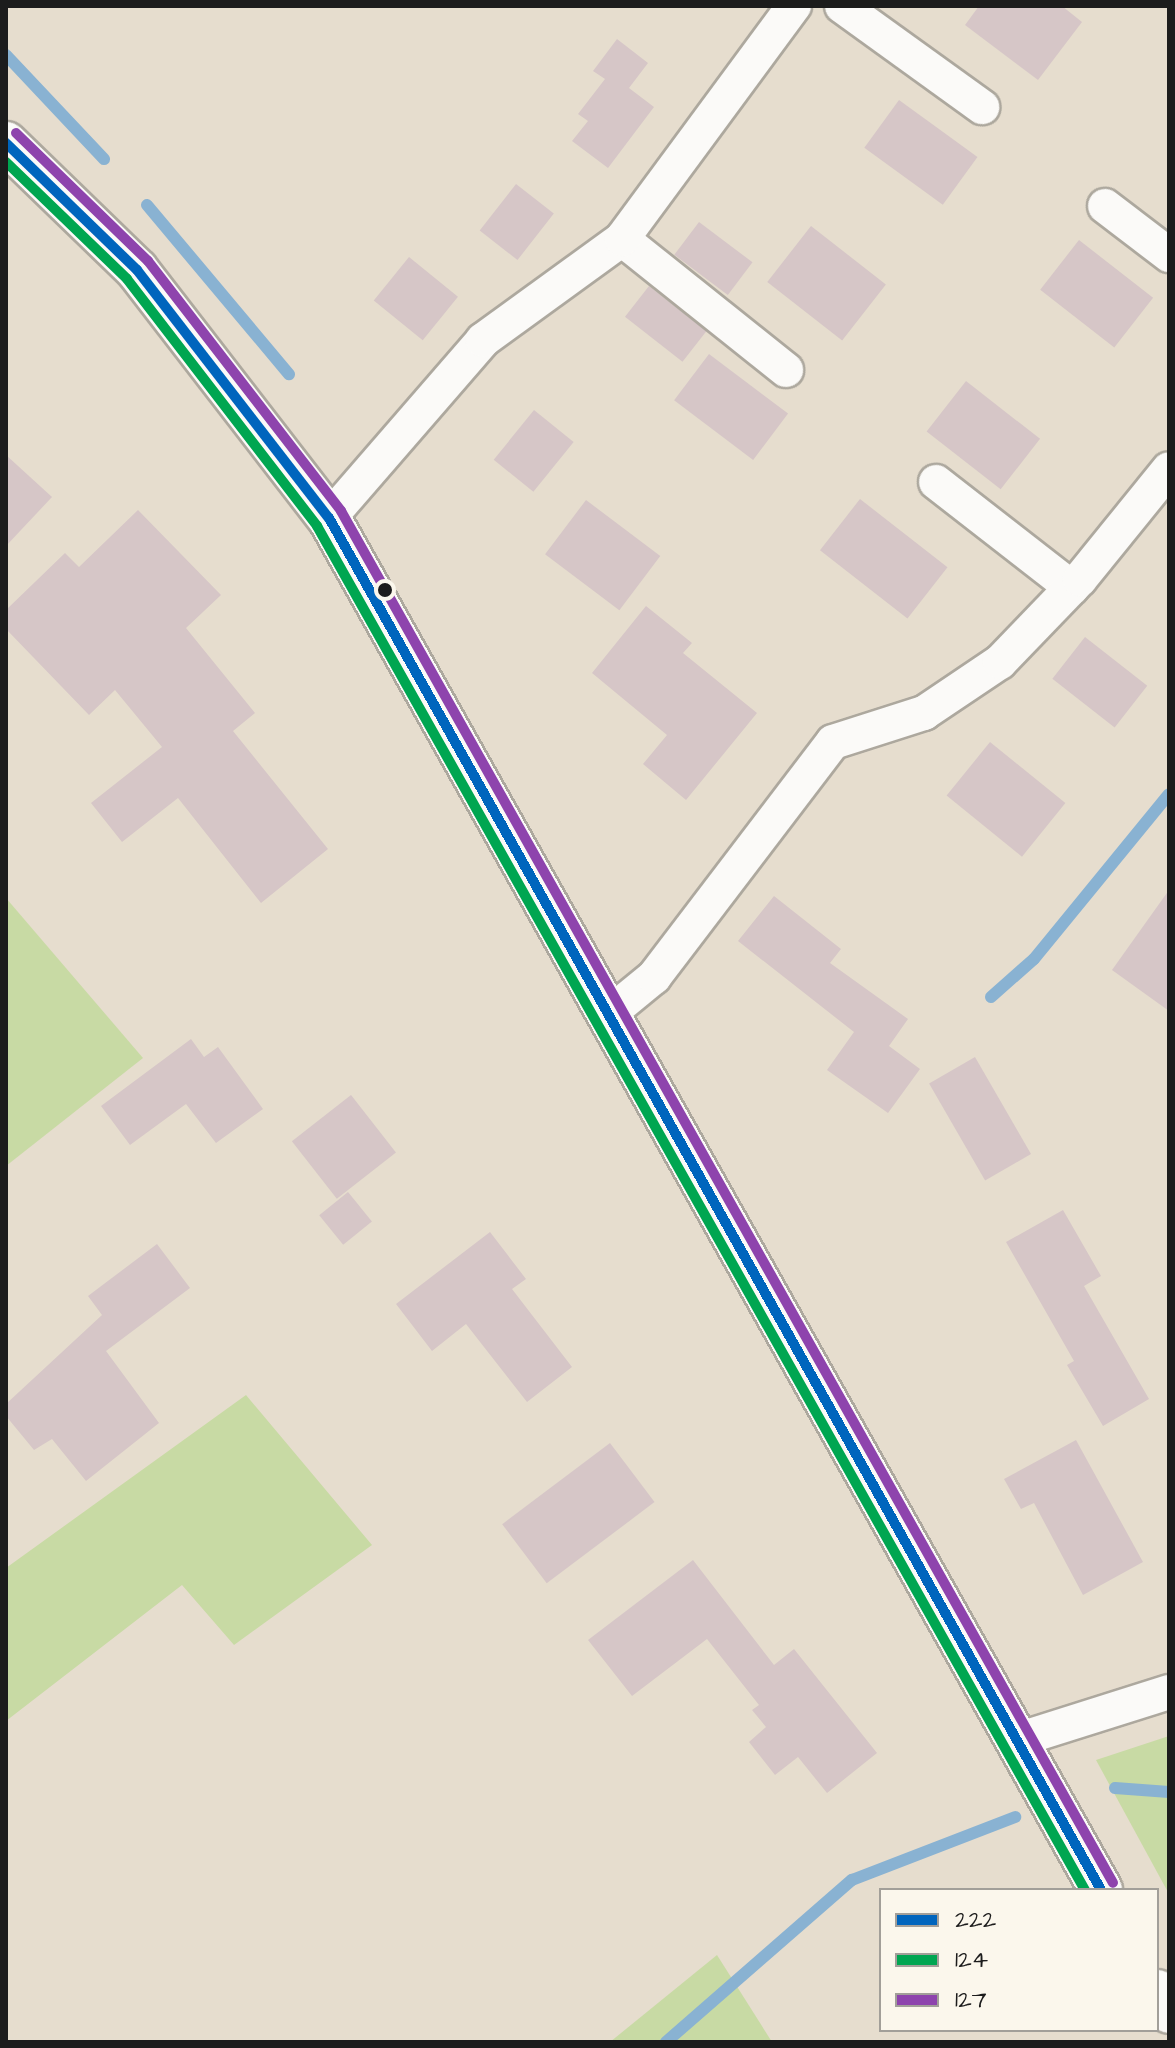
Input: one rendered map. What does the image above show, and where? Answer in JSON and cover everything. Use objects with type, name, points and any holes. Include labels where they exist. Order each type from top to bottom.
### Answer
[{"type":"street","points":[[329,518],[483,340],[622,239],[794,6]]},
{"type":"street","points":[[842,6],[982,107]]},
{"type":"street","points":[[6,143],[137,270],[329,518],[1100,1888]]},
{"type":"street","points":[[1105,206],[1169,255]]},
{"type":"street","points":[[622,239],[786,370]]},
{"type":"street","points":[[610,1013],[654,977],[833,742],[924,713],[1000,662],[1072,588],[1169,469]]},
{"type":"street","points":[[936,482],[1072,588]]},
{"type":"street","points":[[1017,1740],[1169,1692]]},
{"type":"street","points":[[1159,1994],[1169,2012]]},
{"type":"green space","points":[[6,898],[143,1058],[6,1166]]},
{"type":"green space","points":[[246,1395],[372,1545],[234,1645],[182,1585],[6,1721],[6,1568]]},
{"type":"green space","points":[[1169,1736],[1169,1894],[1096,1760]]},
{"type":"green space","points":[[717,1955],[772,2042],[610,2042]]},
{"type":"building","points":[[979,6],[1062,6],[1082,22],[1038,80],[965,25]]},
{"type":"building","points":[[617,39],[648,63],[629,88],[654,107],[608,168],[572,141],[588,121],[578,114],[605,79],[593,71]]},
{"type":"building","points":[[899,100],[977,157],[943,205],[864,148]]},
{"type":"building","points":[[516,184],[554,214],[518,260],[480,230]]},
{"type":"building","points":[[699,222],[753,262],[728,295],[674,255]]},
{"type":"building","points":[[811,226],[886,284],[842,340],[767,282]]},
{"type":"building","points":[[1079,240],[1153,298],[1114,348],[1040,290]]},
{"type":"building","points":[[409,257],[458,297],[423,340],[374,301]]},
{"type":"building","points":[[649,286],[707,331],[683,362],[625,317]]},
{"type":"building","points":[[709,354],[788,414],[753,460],[674,400]]},
{"type":"building","points":[[966,381],[1040,439],[1001,489],[927,431]]},
{"type":"building","points":[[534,410],[574,442],[533,492],[494,460]]},
{"type":"building","points":[[6,455],[52,497],[6,546]]},
{"type":"building","points":[[860,499],[947,567],[907,619],[820,550]]},
{"type":"building","points":[[586,500],[660,556],[619,610],[545,554]]},
{"type":"building","points":[[138,510],[221,595],[186,628],[255,713],[233,731],[328,849],[261,903],[178,798],[122,842],[91,803],[162,747],[115,690],[89,715],[6,629],[6,610],[65,553],[79,567]]},
{"type":"building","points":[[646,606],[692,643],[683,653],[757,713],[686,800],[643,764],[667,735],[592,673]]},
{"type":"building","points":[[1085,637],[1147,686],[1115,727],[1052,679]]},
{"type":"building","points":[[990,742],[1065,803],[1022,857],[947,796]]},
{"type":"building","points":[[1169,890],[1169,1011],[1112,970]]},
{"type":"building","points":[[774,896],[841,949],[830,963],[908,1019],[889,1046],[920,1069],[888,1113],[827,1070],[854,1032],[738,941]]},
{"type":"building","points":[[191,1039],[204,1057],[218,1047],[263,1109],[216,1143],[186,1104],[130,1145],[101,1106]]},
{"type":"building","points":[[975,1057],[1031,1154],[985,1180],[929,1084]]},
{"type":"building","points":[[351,1095],[396,1153],[337,1199],[292,1141]]},
{"type":"building","points":[[348,1192],[372,1222],[343,1245],[319,1215]]},
{"type":"building","points":[[1063,1210],[1101,1276],[1084,1286],[1149,1399],[1103,1426],[1067,1365],[1074,1361],[1006,1242]]},
{"type":"building","points":[[490,1232],[526,1279],[512,1289],[572,1367],[527,1402],[466,1324],[432,1351],[396,1304]]},
{"type":"building","points":[[157,1244],[190,1288],[106,1351],[159,1423],[86,1481],[52,1439],[34,1450],[6,1416],[6,1404],[102,1315],[88,1296]]},
{"type":"building","points":[[1076,1440],[1143,1562],[1083,1595],[1034,1503],[1021,1509],[1004,1479]]},
{"type":"building","points":[[610,1443],[655,1502],[547,1583],[502,1524]]},
{"type":"building","points":[[693,1560],[774,1665],[794,1649],[877,1753],[827,1793],[798,1757],[775,1775],[749,1742],[766,1727],[752,1710],[759,1705],[707,1639],[632,1696],[588,1640]]},
{"type":"waterway","points":[[6,55],[104,159]]},
{"type":"waterway","points":[[147,205],[289,374]]},
{"type":"waterway","points":[[991,997],[1034,959],[1169,794]]},
{"type":"waterway","points":[[1115,1788],[1169,1792]]},
{"type":"waterway","points":[[666,2042],[852,1880],[1015,1817]]},
{"type":"transit line","name":"127","points":[[16,133],[148,261],[341,511],[1113,1883]]},
{"type":"transit line","name":"222","points":[[6,143],[137,270],[329,518],[1100,1888]]},
{"type":"transit line","name":"124","points":[[6,162],[127,279],[317,526],[1084,1888]]}]
